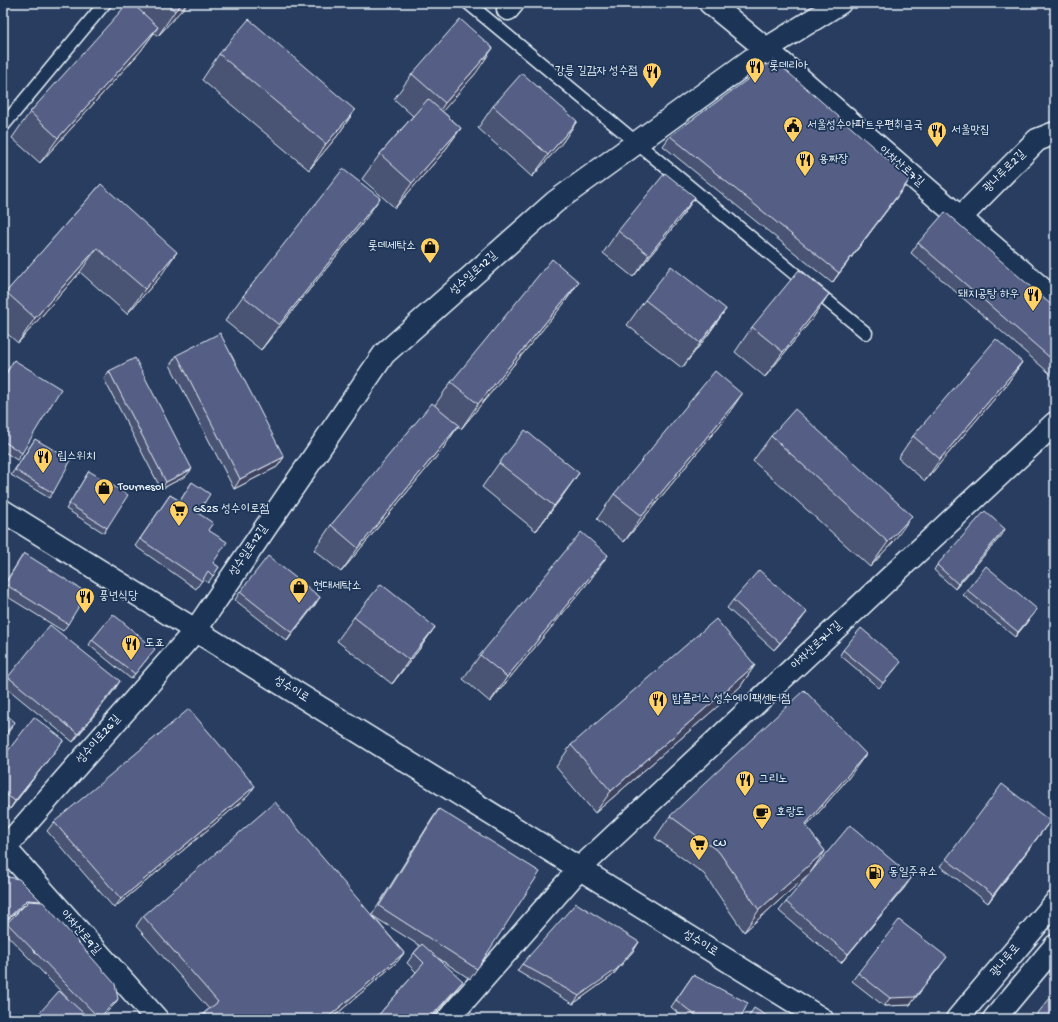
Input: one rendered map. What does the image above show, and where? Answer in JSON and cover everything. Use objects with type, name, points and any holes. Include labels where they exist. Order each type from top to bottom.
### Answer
[{"type":"street","name":"아차산로7길","points":[[710,3],[766,49],[1055,300]]},
{"type":"street","name":"성수일로12길","points":[[195,630],[384,354],[555,202],[766,49],[840,3]]},
{"type":"street","name":"광나루로2길","points":[[960,218],[1037,140],[1055,133]]},
{"type":"street","name":"아차산로7나길","points":[[579,869],[1055,423]]},
{"type":"street","name":"성수이로","points":[[3,511],[822,1019]]},
{"type":"street","name":"성수이로26길","points":[[3,849],[195,630]]},
{"type":"street","name":"아차산로9길","points":[[3,849],[13,857],[157,1019]]},
{"type":"street","points":[[448,1019],[579,869]]},
{"type":"street","name":"광나루로","points":[[957,1019],[1055,903]]},
{"type":"street","points":[[994,1019],[1055,946]]},
{"type":"lane","points":[[3,126],[105,3]]},
{"type":"lane","points":[[468,3],[866,334]]},
{"type":"building","points":[[128,3],[132,3],[158,27],[58,138],[30,112]]},
{"type":"building","points":[[166,3],[183,3],[175,11]]},
{"type":"building","points":[[249,19],[355,110],[326,144],[219,54]]},
{"type":"building","points":[[460,19],[493,48],[445,103],[412,74]]},
{"type":"building","points":[[774,60],[910,179],[839,273],[670,136]]},
{"type":"building","points":[[522,73],[577,121],[548,155],[493,106]]},
{"type":"building","points":[[428,99],[461,128],[412,183],[380,154]]},
{"type":"building","points":[[343,169],[380,198],[279,325],[243,296]]},
{"type":"building","points":[[665,173],[695,197],[649,255],[618,231]]},
{"type":"building","points":[[101,184],[177,252],[145,289],[97,248],[35,318],[6,292]]},
{"type":"building","points":[[945,212],[1055,308],[1055,362],[918,243]]},
{"type":"building","points":[[552,259],[579,282],[478,404],[451,382]]},
{"type":"building","points":[[671,266],[726,309],[700,343],[645,300]]},
{"type":"building","points":[[799,270],[829,294],[783,352],[752,327]]},
{"type":"building","points":[[220,333],[284,457],[240,479],[177,355]]},
{"type":"building","points":[[996,339],[1022,362],[940,459],[913,436]]},
{"type":"building","points":[[3,357],[6,359],[3,364]]},
{"type":"building","points":[[135,358],[192,469],[166,482],[109,371]]},
{"type":"building","points":[[14,360],[61,389],[22,453],[3,441],[3,379]]},
{"type":"building","points":[[715,371],[742,394],[642,516],[614,494]]},
{"type":"building","points":[[432,403],[459,425],[358,548],[331,525]]},
{"type":"building","points":[[795,409],[912,516],[888,542],[771,436]]},
{"type":"building","points":[[525,430],[579,473],[554,506],[499,463]]},
{"type":"building","points":[[35,439],[71,460],[53,493],[15,470]]},
{"type":"building","points":[[89,471],[128,495],[107,528],[69,504]]},
{"type":"building","points":[[192,482],[210,494],[198,513],[213,523],[208,530],[227,542],[213,563],[219,567],[213,576],[208,571],[202,581],[140,539],[170,495],[180,501]]},
{"type":"building","points":[[985,511],[1005,529],[958,584],[937,565]]},
{"type":"building","points":[[581,532],[608,555],[507,677],[480,655]]},
{"type":"building","points":[[24,553],[87,593],[68,624],[5,584]]},
{"type":"building","points":[[268,556],[320,597],[292,633],[240,592]]},
{"type":"building","points":[[986,566],[1037,609],[1018,632],[967,590]]},
{"type":"building","points":[[759,570],[807,612],[780,643],[733,600]]},
{"type":"building","points":[[381,584],[435,627],[409,660],[354,617]]},
{"type":"building","points":[[113,614],[155,649],[135,674],[92,640]]},
{"type":"building","points":[[716,619],[755,665],[611,791],[571,745]]},
{"type":"building","points":[[50,625],[120,681],[78,734],[8,677]]},
{"type":"building","points":[[861,628],[901,662],[883,683],[843,650]]},
{"type":"building","points":[[804,690],[866,754],[805,825],[825,851],[759,910],[719,852],[670,816]]},
{"type":"building","points":[[189,709],[255,786],[121,899],[54,822]]},
{"type":"building","points":[[3,712],[15,722],[3,736]]},
{"type":"building","points":[[34,717],[64,740],[15,801],[3,792],[3,757]]},
{"type":"building","points":[[1002,784],[1050,821],[993,895],[946,859]]},
{"type":"building","points":[[275,802],[404,953],[326,1019],[209,1019],[204,1013],[218,1002],[143,916]]},
{"type":"building","points":[[439,809],[540,872],[477,969],[379,906]]},
{"type":"building","points":[[850,825],[912,877],[848,954],[786,902]]},
{"type":"building","points":[[3,876],[19,879],[41,901],[27,900],[5,921],[3,919]]},
{"type":"building","points":[[29,901],[43,902],[115,984],[118,999],[99,1018],[7,923]]},
{"type":"building","points":[[576,903],[639,942],[617,969],[579,996],[522,964]]},
{"type":"building","points":[[899,920],[947,957],[915,997],[890,998],[858,973]]},
{"type":"building","points":[[422,944],[463,981],[429,1019],[375,1019],[424,963],[414,953]]},
{"type":"building","points":[[693,975],[748,1003],[740,1019],[700,1019],[676,1000]]},
{"type":"building","points":[[59,991],[90,1019],[34,1019]]},
{"type":"building","points":[[1055,992],[1055,1019],[1033,1019]]},
{"type":"building","points":[[754,1008],[772,1019],[747,1019]]},
{"type":"place","name":"롯데리아","points":[[755,84]]},
{"type":"place","name":"강릉 길감자 성수점","points":[[652,89]]},
{"type":"place","name":"서울성수아파트우편취급국","points":[[793,143]]},
{"type":"place","name":"서울맛집","points":[[937,148]]},
{"type":"place","name":"용짜장","points":[[805,177]]},
{"type":"place","name":"롯데세탁소","points":[[430,264]]},
{"type":"place","name":"돼지공탕 하우","points":[[1033,312]]},
{"type":"place","name":"립스위치","points":[[43,474]]},
{"type":"place","name":"Tournesol","points":[[104,505]]},
{"type":"place","name":"GS25 성수이로점","points":[[179,527]]},
{"type":"place","name":"현대세탁소","points":[[299,604]]},
{"type":"place","name":"풍년식당","points":[[85,614]]},
{"type":"place","name":"도죠","points":[[131,661]]},
{"type":"place","name":"밥플러스 성수에이팩센터점","points":[[658,717]]},
{"type":"place","name":"그리노","points":[[745,797]]},
{"type":"place","name":"호랑도","points":[[762,830]]},
{"type":"place","name":"CU","points":[[699,861]]},
{"type":"place","name":"동일주유소","points":[[875,890]]}]
